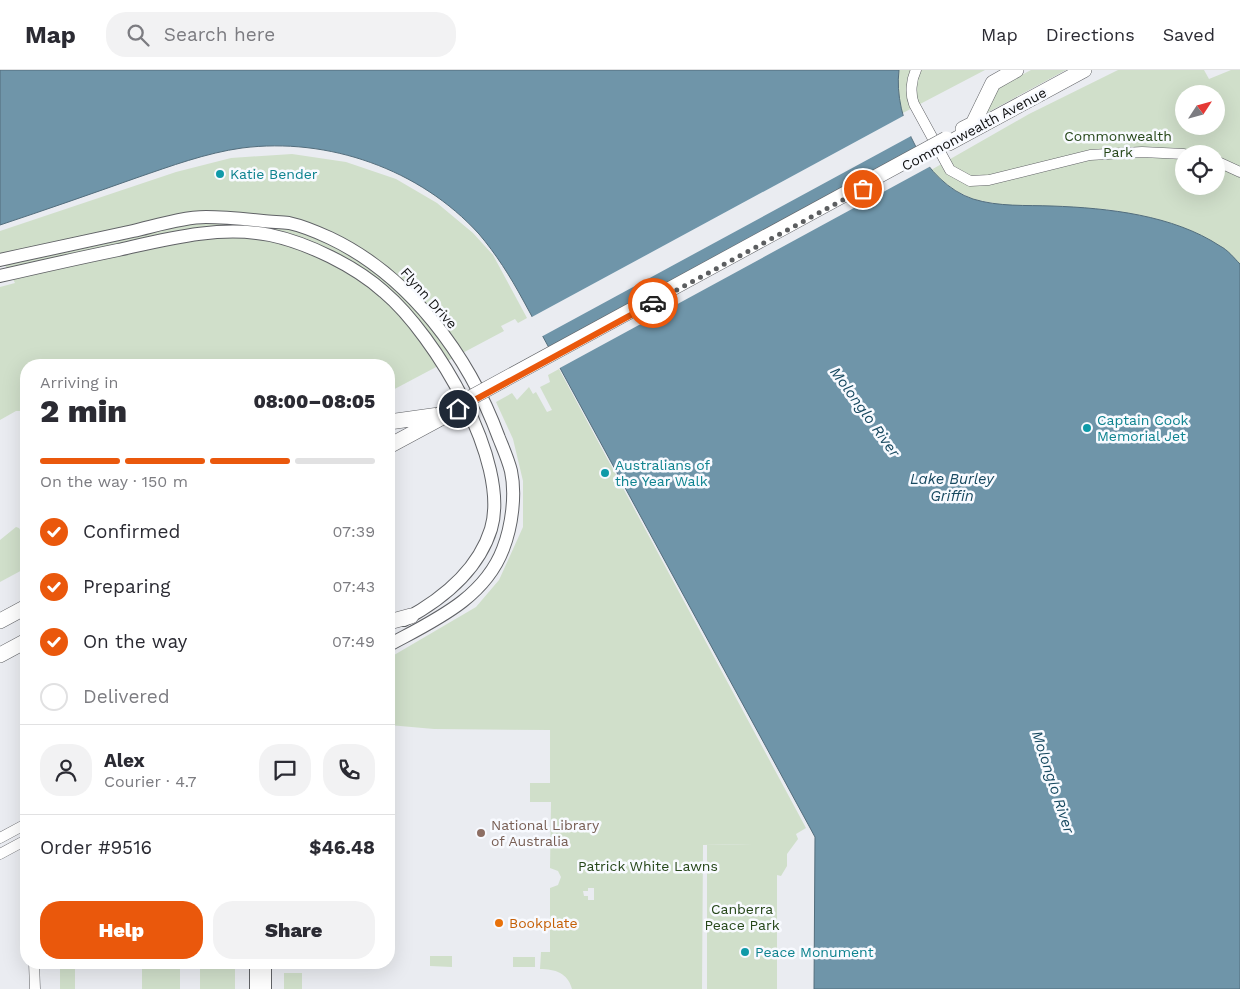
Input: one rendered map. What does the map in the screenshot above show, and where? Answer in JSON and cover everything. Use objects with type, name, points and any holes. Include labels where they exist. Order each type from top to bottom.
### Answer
[{"type":"highway","name":"Commonwealth Avenue","points":[[395,421],[440,416],[538,366],[948,141],[973,124],[993,83],[1016,70]]},
{"type":"highway","name":"Commonwealth Avenue","points":[[395,442],[440,416],[948,141],[1084,70]]},
{"type":"highway","points":[[0,621],[20,610]]},
{"type":"highway","points":[[395,620],[411,616]]},
{"type":"highway","points":[[0,655],[20,644]]},
{"type":"main road","name":"Flynn Drive","points":[[0,260],[164,224],[204,217],[234,218],[289,224],[314,231],[361,255],[403,289],[428,316],[452,347],[474,382],[493,421],[511,471],[512,491],[508,529],[503,549],[494,567],[482,583],[467,599],[447,613],[395,642]]},
{"type":"main road","name":"Flynn Drive","points":[[0,276],[170,238],[217,232],[250,232],[301,243],[341,263],[385,292],[436,352],[458,390],[485,448],[494,488],[495,509],[491,529],[483,548],[472,566],[459,581],[411,616],[395,625]]},
{"type":"main road","points":[[256,969],[256,989]]},
{"type":"main road","points":[[265,969],[265,989]]},
{"type":"street","points":[[916,70],[912,88],[914,104],[950,170],[970,181],[989,180],[1068,159],[1096,154],[1142,152],[1175,154]]},
{"type":"street","points":[[1225,164],[1240,170]]},
{"type":"street","points":[[0,838],[20,827]]},
{"type":"street","points":[[0,854],[20,843]]},
{"type":"street","points":[[34,969],[35,989]]},
{"type":"green space","points":[[899,70],[985,70],[901,114],[898,89]]},
{"type":"green space","points":[[1031,70],[1066,70],[983,115],[975,100]]},
{"type":"green space","name":"Commonwealth Park","points":[[1118,70],[1204,70],[1209,79],[1231,70],[1240,70],[1240,264],[1222,247],[1157,219],[1112,210],[1003,205],[973,199],[956,191],[931,170],[1029,114]]},
{"type":"green space","points":[[292,154],[346,162],[396,179],[437,203],[473,233],[493,255],[527,318],[518,323],[515,319],[501,326],[504,331],[395,389],[395,359],[20,359],[20,411],[16,411],[0,420],[0,287],[15,283],[0,256],[0,231],[176,172],[231,158]]},
{"type":"green space","points":[[559,369],[806,828],[796,834],[798,839],[787,854],[787,866],[781,876],[777,875],[777,989],[707,989],[707,845],[752,844],[703,845],[702,989],[572,989],[567,979],[560,973],[540,969],[541,952],[550,952],[550,888],[558,885],[561,877],[558,871],[550,868],[551,802],[530,802],[530,783],[550,783],[550,730],[434,729],[395,726],[395,654],[476,607],[499,580],[523,527],[523,481],[513,439],[496,402],[512,393],[517,400],[529,387],[533,394],[536,392],[547,412],[552,410],[540,387],[550,382],[548,375]],"holes":[[[588,888],[594,888],[594,900],[588,900],[588,896],[584,896],[583,891],[588,891]]]},
{"type":"green space","points":[[16,527],[19,528],[20,571],[0,582],[0,540]]},
{"type":"green space","points":[[430,956],[452,956],[452,967],[430,966]]},
{"type":"green space","points":[[513,957],[535,957],[535,967],[513,967]]},
{"type":"green space","points":[[60,969],[75,969],[75,989],[60,989]]},
{"type":"green space","points":[[142,969],[180,969],[180,989],[142,989]]},
{"type":"green space","points":[[200,969],[235,969],[235,989],[200,989]]},
{"type":"green space","points":[[284,973],[302,973],[302,989],[284,989]]},
{"type":"water","name":"Lake Burley Griffin","points":[[0,70],[899,70],[898,89],[907,128],[927,164],[940,179],[956,191],[983,202],[1095,209],[1139,215],[1161,220],[1202,235],[1226,250],[1240,264],[1240,989],[814,989],[815,837],[518,291],[497,257],[479,234],[455,211],[429,192],[401,175],[371,162],[339,153],[307,148],[274,146],[242,148],[202,157],[0,225]]},
{"type":"pier","points":[[905,115],[913,135],[541,337],[530,318]]},
{"type":"pier","points":[[920,149],[931,166],[558,369],[548,350]]},
{"type":"way so far","points":[[653,303],[863,189]]},
{"type":"place","name":"Katie Bender","points":[[220,174]]},
{"type":"place","name":"Captain Cook Memorial Jet","points":[[1087,428]]},
{"type":"place","name":"Australians of the Year Walk","points":[[605,473]]},
{"type":"place","name":"National Library of Australia","points":[[481,833]]},
{"type":"place","name":"Bookplate","points":[[499,923]]},
{"type":"place","name":"Peace Monument","points":[[745,952]]},
{"type":"route","points":[[458,409],[653,303]]},
{"type":"water label","name":"Molonglo River","points":[[865,412]]},
{"type":"water label","name":"Molonglo River","points":[[1053,782]]},
{"type":"park label","name":"Patrick White Lawns","points":[[648,866]]},
{"type":"park label","name":"Canberra Peace Park","points":[[742,918]]}]
